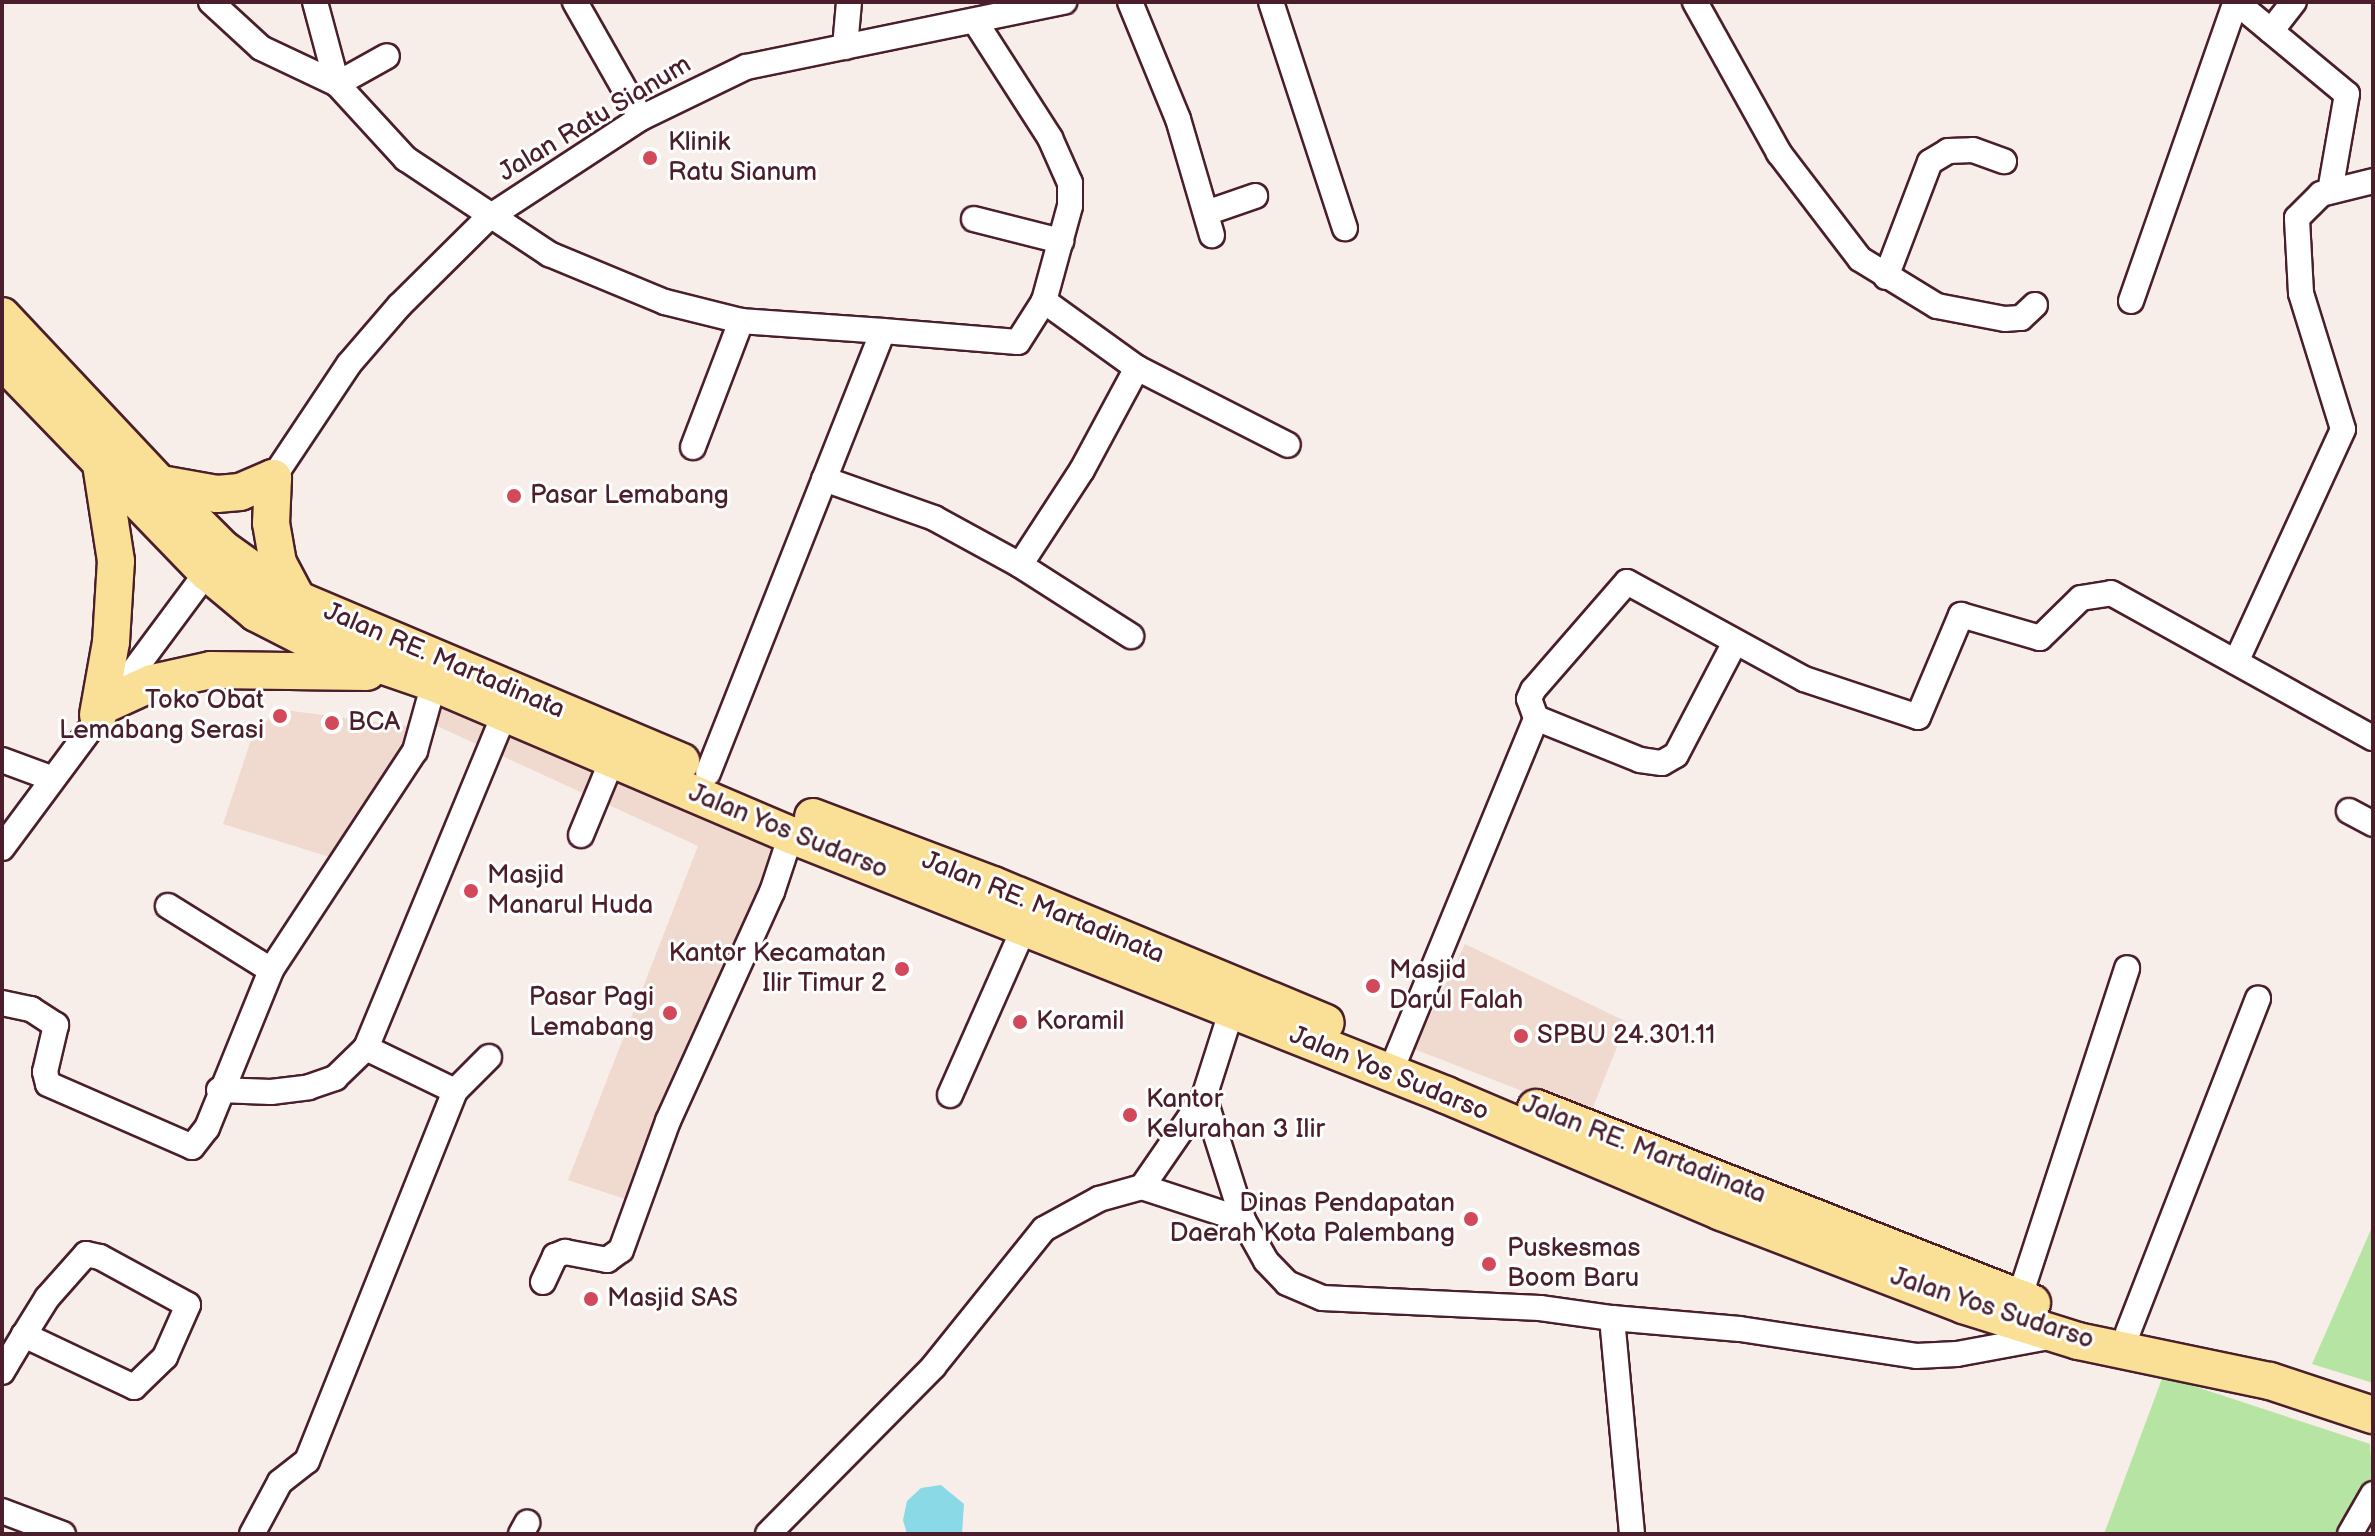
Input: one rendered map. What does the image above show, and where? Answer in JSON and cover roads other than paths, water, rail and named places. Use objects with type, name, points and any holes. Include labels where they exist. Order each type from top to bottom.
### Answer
[{"type":"highway","name":"Jalan RE. Martadinata","points":[[2,316],[161,484],[215,560],[299,600],[1236,1000],[1394,1063],[2019,1299],[2128,1332],[2173,1360]]},
{"type":"highway","points":[[2,360],[101,464],[215,560]]},
{"type":"highway","points":[[101,464],[116,561],[103,709]]},
{"type":"highway","points":[[161,484],[217,494],[240,492],[273,478],[271,523],[278,563],[299,600]]},
{"type":"highway","name":"Jalan Yos Sudarso","points":[[215,560],[282,627],[419,678],[791,835],[1024,928],[1236,1000]]},
{"type":"highway","points":[[103,709],[152,683],[211,670],[419,678]]},
{"type":"highway","name":"Jalan Yos Sudarso","points":[[1394,1063],[1721,1212],[2057,1336],[2270,1381],[2373,1415]]},
{"type":"street","points":[[211,2],[261,48],[337,84],[406,159],[488,218],[600,277],[665,302],[741,321],[1018,342],[1044,301],[1061,241],[1070,206],[1065,165],[975,21]]},
{"type":"street","points":[[315,2],[337,84]]},
{"type":"street","points":[[575,2],[641,118]]},
{"type":"street","points":[[845,47],[849,2]]},
{"type":"street","name":"Jalan Ratu Sianum","points":[[273,478],[349,364],[400,305],[488,218],[641,118],[746,67],[975,21],[1004,8],[1064,2]]},
{"type":"street","points":[[1130,2],[1178,119],[1209,224],[1255,196]]},
{"type":"street","points":[[1271,2],[1345,228]]},
{"type":"street","points":[[1695,2],[1779,153],[1817,208],[1860,259],[1930,303],[1972,315],[2021,318],[2035,305]]},
{"type":"street","points":[[2131,301],[2236,2],[2347,94],[2330,191]]},
{"type":"street","points":[[2271,31],[2294,2]]},
{"type":"street","points":[[337,84],[387,56]]},
{"type":"street","points":[[1886,277],[1930,162],[1948,151],[1973,150],[2004,161]]},
{"type":"street","points":[[2236,662],[2343,429],[2301,293],[2297,218],[2305,205],[2330,191],[2373,181]]},
{"type":"street","points":[[974,219],[1061,241]]},
{"type":"street","points":[[1044,301],[1137,368],[1288,445]]},
{"type":"street","points":[[693,447],[741,321]]},
{"type":"street","points":[[708,773],[883,331]]},
{"type":"street","points":[[1020,565],[1082,470],[1137,368]]},
{"type":"street","points":[[824,479],[934,518],[1020,565],[1131,636]]},
{"type":"street","points":[[2,848],[215,560]]},
{"type":"street","points":[[1394,1063],[1536,718],[1529,699],[1533,690],[1627,582],[1828,690],[1918,717],[1964,614],[2040,638],[2081,598],[2111,593],[2373,738]]},
{"type":"street","points":[[1536,718],[1640,760],[1662,763],[1676,755],[1735,642]]},
{"type":"street","points":[[2,1003],[31,1009],[56,1025],[45,1072],[48,1084],[188,1146],[200,1142],[271,970],[415,751],[419,678]]},
{"type":"street","points":[[219,1090],[309,1087],[335,1078],[366,1048],[504,715]]},
{"type":"street","points":[[2,760],[51,778]]},
{"type":"street","points":[[581,835],[612,760]]},
{"type":"street","points":[[2349,811],[2373,824]]},
{"type":"street","points":[[543,1282],[555,1256],[565,1252],[607,1260],[621,1250],[668,1121],[772,892],[791,835]]},
{"type":"street","points":[[168,906],[271,970]]},
{"type":"street","points":[[950,1095],[1024,928]]},
{"type":"street","points":[[2019,1299],[2127,968]]},
{"type":"street","points":[[2128,1332],[2258,998]]},
{"type":"street","points":[[1142,1187],[1204,1097],[1236,1000]]},
{"type":"street","points":[[366,1048],[458,1077]]},
{"type":"street","points":[[252,1534],[280,1482],[307,1461],[458,1077],[489,1057]]},
{"type":"street","points":[[1204,1097],[1243,1220],[1266,1261],[1287,1283],[1322,1298],[1540,1308],[1612,1318],[1740,1329],[1916,1356],[2057,1336]]},
{"type":"street","points":[[768,1534],[933,1367],[1044,1229],[1099,1199],[1142,1187],[1243,1220]]},
{"type":"street","points":[[2,1372],[24,1335],[47,1298],[86,1254],[100,1257],[188,1305],[165,1357],[143,1384],[134,1387],[24,1335]]},
{"type":"street","points":[[1612,1318],[1632,1534]]},
{"type":"street","points":[[2350,1534],[2373,1494]]},
{"type":"street","points":[[2,1511],[63,1534]]},
{"type":"water","points":[[941,1485],[964,1504],[962,1534],[907,1534],[903,1520],[907,1501],[921,1488]]},
{"type":"place","name":"Klinik Ratu Sianum","points":[[650,158]]},
{"type":"place","name":"Pasar Lemabang","points":[[514,496]]},
{"type":"place","name":"Toko Obat Lemabang Serasi","points":[[280,716]]},
{"type":"place","name":"BCA","points":[[332,723]]},
{"type":"place","name":"Masjid Manarul Huda","points":[[471,891]]},
{"type":"place","name":"Kantor Kecamatan Ilir Timur 2","points":[[902,969]]},
{"type":"place","name":"Masjid Darul Falah","points":[[1373,986]]},
{"type":"place","name":"Pasar Pagi Lemabang","points":[[670,1013]]},
{"type":"place","name":"Koramil","points":[[1020,1022]]},
{"type":"place","name":"SPBU 24.301.11","points":[[1521,1036]]},
{"type":"place","name":"Kantor Kelurahan 3 Ilir","points":[[1130,1115]]},
{"type":"place","name":"Dinas Pendapatan Daerah Kota Palembang","points":[[1471,1219]]},
{"type":"place","name":"Puskesmas Boom Baru","points":[[1489,1264]]},
{"type":"place","name":"Masjid SAS","points":[[591,1299]]}]
